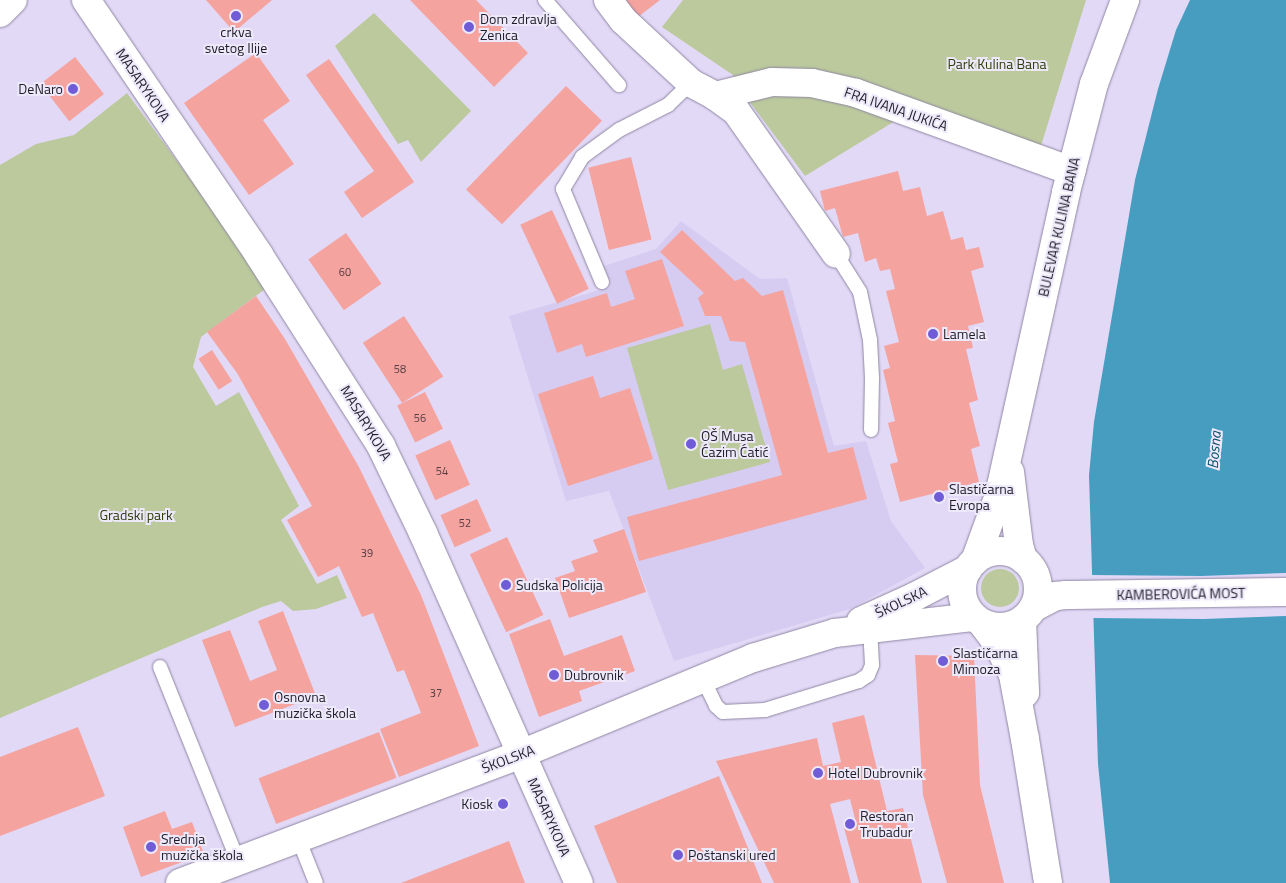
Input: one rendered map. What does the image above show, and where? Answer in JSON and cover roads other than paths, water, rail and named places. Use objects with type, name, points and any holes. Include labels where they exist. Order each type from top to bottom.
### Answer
[{"type":"street","points":[[0,13],[13,0]]},
{"type":"street","name":"MASARYKOVA","points":[[86,0],[264,263],[381,446],[423,533],[579,883]]},
{"type":"street","points":[[608,0],[623,20],[691,83],[715,96],[736,111],[836,254]]},
{"type":"street","name":"BULEVAR KULINA BANA","points":[[971,565],[999,495],[1072,171],[1094,84],[1125,0]]},
{"type":"street","name":"FRA IVANA JUKIĆA","points":[[715,96],[772,82],[812,83],[856,93],[1072,171]]},
{"type":"street","name":"BULEVAR KULINA BANA","points":[[1008,458],[1019,545],[1030,569]]},
{"type":"street","points":[[1048,883],[1013,675],[997,643],[963,599],[964,579],[971,565],[982,556],[998,551],[1015,554],[1030,569],[1071,595]]},
{"type":"street","name":"ŠKOLSKA","points":[[180,883],[521,754],[702,677],[753,658],[835,633],[914,597],[971,565]]},
{"type":"street","points":[[1025,739],[1027,614],[1038,596],[1030,569]]},
{"type":"street","name":"KAMBEROVIĆA MOST","points":[[1071,595],[1286,592]]},
{"type":"street","points":[[978,620],[1003,627],[1056,596],[1071,595]]},
{"type":"street","name":"ŠKOLSKA","points":[[835,633],[870,628],[978,620]]},
{"type":"lane","points":[[546,0],[620,86]]},
{"type":"lane","points":[[602,282],[563,189],[582,156],[620,130],[668,105],[691,83]]},
{"type":"lane","points":[[836,254],[860,292],[870,340],[872,430]]},
{"type":"lane","points":[[702,677],[716,706],[723,712],[765,710],[858,681],[868,675],[872,665],[870,628]]},
{"type":"lane","points":[[160,667],[238,861]]},
{"type":"lane","points":[[298,838],[316,883]]},
{"type":"water","name":"Bosna","points":[[1190,0],[1286,0],[1286,883],[1110,883],[1098,764],[1089,475],[1094,422],[1135,180],[1158,89],[1176,30]]},
{"type":"place","name":"crkva svetog Ilije","points":[[236,16]]},
{"type":"place","name":"Dom zdravlja Zenica","points":[[469,27]]},
{"type":"place","name":"DeNaro","points":[[73,89]]},
{"type":"place","name":"Lamela","points":[[933,334]]},
{"type":"place","name":"OŠ Musa Ćazim Ćatić","points":[[691,444]]},
{"type":"place","name":"Slastičarna Evropa","points":[[939,497]]},
{"type":"place","name":"Sudska Policija","points":[[506,585]]},
{"type":"place","name":"Slastičarna Mimoza","points":[[943,661]]},
{"type":"place","name":"Dubrovnik","points":[[554,675]]},
{"type":"place","name":"Osnovna muzička škola","points":[[264,705]]},
{"type":"place","name":"Hotel Dubrovnik","points":[[818,773]]},
{"type":"place","name":"Kiosk","points":[[503,804]]},
{"type":"place","name":"Restoran Trubadur","points":[[850,824]]},
{"type":"place","name":"Srednja muzička škola","points":[[151,847]]},
{"type":"place","name":"Poštanski ured","points":[[678,855]]},
{"type":"park label","name":"Park Kulina Bana","points":[[997,64]]},
{"type":"park label","name":"Gradski park","points":[[136,515]]}]
